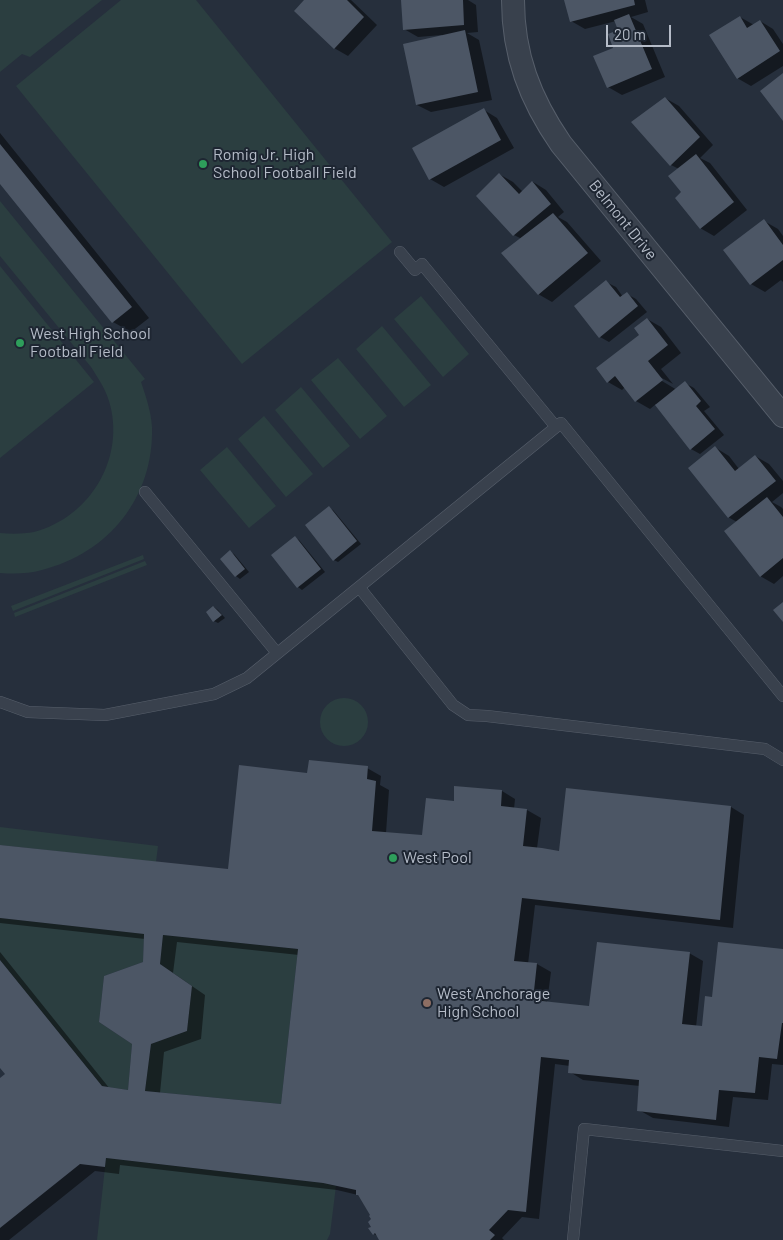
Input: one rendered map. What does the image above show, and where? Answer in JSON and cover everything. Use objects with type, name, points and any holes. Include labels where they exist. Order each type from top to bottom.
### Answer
[{"type":"street","name":"Belmont Drive","points":[[513,0],[516,43],[522,67],[537,106],[547,124],[561,144],[781,410]]},
{"type":"lane","points":[[400,252],[415,270],[422,264],[556,427]]},
{"type":"lane","points":[[0,702],[28,712],[105,715],[214,694],[247,678],[561,423],[783,696]]},
{"type":"lane","points":[[144,492],[277,653]]},
{"type":"lane","points":[[359,587],[453,705],[468,715],[765,750],[783,760]]},
{"type":"lane","points":[[573,1240],[584,1129],[783,1151]]},
{"type":"shaded area","points":[[0,0],[102,0],[30,57],[22,54],[0,72]]},
{"type":"shaded area","name":"Romig Jr. High School Football Field","points":[[121,0],[196,0],[392,242],[242,364],[16,86]]},
{"type":"shaded area","points":[[0,201],[145,379],[141,382],[152,427],[151,453],[136,499],[107,536],[88,550],[66,562],[42,570],[21,573],[0,573],[0,533],[34,532],[54,524],[72,513],[87,499],[99,482],[108,463],[112,443],[113,422],[107,396],[91,367],[0,256]]},
{"type":"shaded area","name":"West High School Football Field","points":[[0,266],[94,382],[0,458]]},
{"type":"shaded area","points":[[421,296],[469,354],[443,377],[394,319]]},
{"type":"shaded area","points":[[382,326],[431,385],[404,407],[356,349]]},
{"type":"shaded area","points":[[338,358],[387,416],[360,439],[311,380]]},
{"type":"shaded area","points":[[301,387],[350,446],[323,468],[275,410]]},
{"type":"shaded area","points":[[264,416],[313,474],[286,497],[238,439]]},
{"type":"shaded area","points":[[227,447],[276,506],[249,528],[200,470]]},
{"type":"shaded area","points":[[143,555],[144,559],[13,611],[11,606]]},
{"type":"shaded area","points":[[145,561],[147,565],[15,617],[14,613]]},
{"type":"shaded area","points":[[344,698],[353,700],[361,705],[366,713],[368,722],[366,731],[361,739],[353,744],[344,746],[335,744],[327,739],[322,731],[320,722],[322,713],[327,705],[335,700]]},
{"type":"shaded area","points":[[0,827],[158,846],[156,862],[0,845]]},
{"type":"shaded area","points":[[0,918],[144,934],[143,962],[104,976],[99,1022],[132,1044],[128,1090],[102,1086],[0,960]]},
{"type":"shaded area","points":[[163,935],[298,949],[281,1104],[145,1091],[151,1044],[187,1031],[192,986],[160,964]]},
{"type":"shaded area","points":[[106,1158],[336,1186],[330,1234],[327,1240],[97,1240]]},
{"type":"building","points":[[304,0],[347,0],[364,17],[334,49],[294,11]]},
{"type":"building","points":[[401,0],[463,0],[464,25],[403,30]]},
{"type":"building","points":[[564,0],[634,0],[635,5],[570,22]]},
{"type":"building","points":[[629,14],[652,69],[607,88],[593,56],[613,48],[608,34],[618,30],[614,20]]},
{"type":"building","points":[[740,16],[747,28],[760,20],[780,51],[737,79],[709,35]]},
{"type":"building","points":[[465,30],[478,92],[416,105],[403,44]]},
{"type":"building","points":[[783,73],[783,121],[760,91]]},
{"type":"building","points":[[665,97],[700,137],[670,166],[631,122]]},
{"type":"building","points":[[484,108],[501,140],[429,180],[412,148]]},
{"type":"building","points":[[0,144],[132,307],[112,323],[0,184]]},
{"type":"building","points":[[696,154],[734,202],[700,229],[675,198],[681,192],[668,176]]},
{"type":"building","points":[[499,173],[519,194],[532,181],[551,204],[513,236],[476,196]]},
{"type":"building","points":[[553,213],[588,253],[538,295],[501,253]]},
{"type":"building","points":[[764,219],[783,245],[783,260],[750,285],[723,250]]},
{"type":"building","points":[[606,280],[620,297],[627,292],[638,306],[599,338],[574,306]]},
{"type":"building","points":[[647,318],[668,345],[648,361],[663,380],[635,402],[615,376],[607,383],[596,368],[639,335],[634,328]]},
{"type":"building","points":[[685,381],[701,401],[696,406],[715,429],[690,450],[655,405]]},
{"type":"building","points":[[715,446],[735,471],[755,455],[776,481],[728,518],[688,468]]},
{"type":"building","points":[[767,497],[783,517],[783,558],[760,577],[724,531]]},
{"type":"building","points":[[329,506],[357,541],[333,561],[305,525]]},
{"type":"building","points":[[295,536],[321,569],[297,588],[271,555]]},
{"type":"building","points":[[230,550],[245,569],[235,577],[220,559]]},
{"type":"building","points":[[783,602],[783,622],[773,610]]},
{"type":"building","points":[[213,606],[222,615],[213,622],[206,612]]},
{"type":"building","name":"West Anchorage High School","points":[[309,760],[368,766],[367,779],[376,781],[372,831],[422,835],[426,798],[454,801],[454,786],[502,790],[501,806],[527,809],[523,846],[559,851],[566,788],[731,806],[720,920],[522,898],[514,961],[537,963],[533,1000],[589,1006],[597,942],[690,952],[682,1024],[702,1026],[705,996],[712,997],[718,942],[783,949],[783,1023],[777,1059],[759,1057],[755,1093],[719,1090],[716,1120],[637,1111],[639,1080],[568,1073],[569,1060],[541,1057],[526,1212],[508,1210],[489,1230],[495,1235],[490,1240],[379,1240],[375,1233],[373,1235],[368,1228],[371,1227],[368,1222],[371,1219],[370,1215],[358,1195],[356,1195],[356,1190],[323,1183],[106,1158],[105,1167],[80,1164],[0,1228],[0,1078],[5,1074],[0,1068],[0,960],[102,1086],[128,1090],[132,1044],[99,1022],[104,976],[143,962],[144,934],[0,918],[0,845],[228,869],[239,765],[307,773]],"holes":[[[163,935],[298,949],[281,1104],[145,1091],[151,1044],[187,1031],[192,986],[160,964]]]},
{"type":"place","name":"Romig Jr. High School Football Field","points":[[203,164]]},
{"type":"place","name":"West High School Football Field","points":[[20,343]]},
{"type":"place","name":"West Pool","points":[[393,858]]},
{"type":"place","name":"West Anchorage High School","points":[[427,1003]]}]
